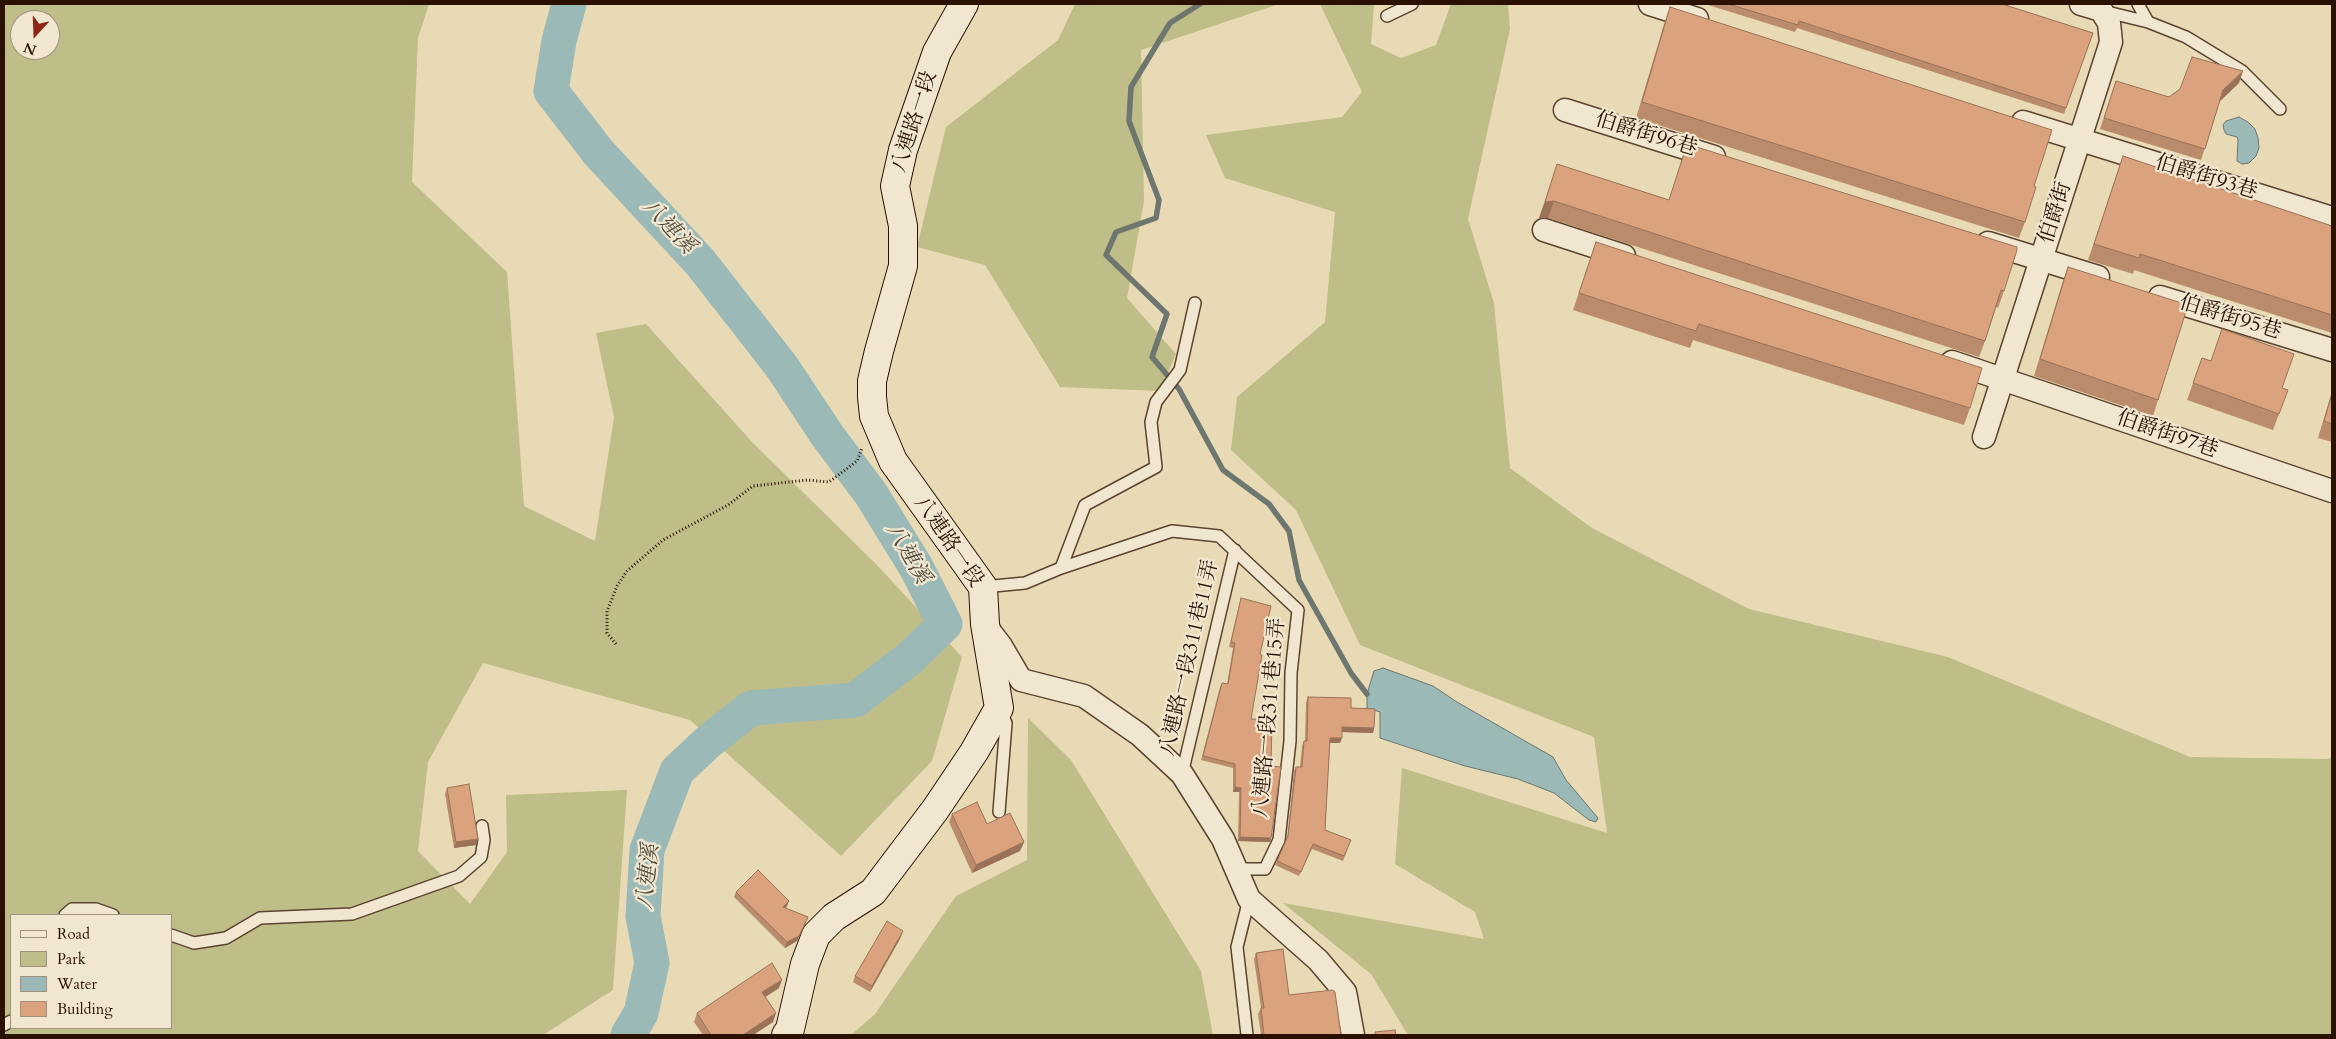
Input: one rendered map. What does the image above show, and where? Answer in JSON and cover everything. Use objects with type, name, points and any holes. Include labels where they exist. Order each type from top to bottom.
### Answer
[{"type":"street","name":"八連路一段","points":[[964,4],[938,52],[903,150],[895,186],[903,226],[903,266],[879,351],[872,381],[872,397],[874,416],[893,461],[983,587],[985,624],[999,708]]},
{"type":"street","points":[[1650,4],[1716,26]]},
{"type":"street","name":"伯爵街","points":[[1984,437],[2111,42],[2109,23],[2091,7]]},
{"type":"street","name":"伯爵街96巷","points":[[1565,110],[1736,164]]},
{"type":"street","name":"伯爵街93巷","points":[[2006,117],[2332,218]]},
{"type":"street","points":[[1544,230],[1647,263]]},
{"type":"street","points":[[1965,236],[2116,283]]},
{"type":"street","name":"伯爵街95巷","points":[[2144,292],[2332,350]]},
{"type":"street","name":"伯爵街97巷","points":[[1928,354],[2332,491]]},
{"type":"street","points":[[985,624],[1002,646],[1021,680],[1084,696],[1140,735],[1182,774],[1223,839],[1249,899],[1318,960],[1345,992],[1353,1035]]},
{"type":"street","points":[[786,1035],[790,1029],[805,964],[816,935],[834,917],[874,892],[952,785],[974,752],[999,708]]},
{"type":"lane","points":[[1386,16],[1412,4]]},
{"type":"lane","points":[[2138,4],[2148,22]]},
{"type":"lane","points":[[2091,7],[2148,22],[2186,37],[2242,71],[2280,110]]},
{"type":"lane","points":[[1061,568],[1085,505],[1156,467],[1151,422],[1156,402],[1180,370],[1196,303]]},
{"type":"lane","points":[[983,587],[1025,583],[1061,568],[1172,531],[1219,536],[1235,550]]},
{"type":"lane","name":"八連路一段311巷15弄","points":[[1235,550],[1298,610],[1291,673],[1290,741],[1279,840],[1265,869],[1236,869]]},
{"type":"lane","name":"八連路一段311巷11弄","points":[[1182,774],[1235,550]]},
{"type":"lane","points":[[999,708],[1006,723],[999,812]]},
{"type":"lane","points":[[172,936],[194,943],[226,938],[260,918],[352,914],[459,876],[480,857],[484,840],[482,826]]},
{"type":"lane","points":[[1247,1035],[1237,947],[1249,899]]},
{"type":"lane","points":[[66,914],[72,909],[96,909],[110,914]]},
{"type":"path","points":[[616,644],[607,633],[607,611],[617,586],[627,572],[663,540],[728,504],[752,486],[789,481],[829,482],[858,461]]},
{"type":"green space","points":[[4,4],[429,4],[418,38],[412,182],[507,272],[524,506],[595,541],[614,417],[596,333],[646,324],[753,443],[876,564],[962,657],[932,761],[841,856],[690,720],[483,663],[428,762],[418,851],[470,904],[507,852],[506,795],[627,790],[613,990],[543,1035],[4,1035]]},
{"type":"green space","points":[[1075,4],[1279,4],[1141,50],[1144,201],[1127,298],[1176,354],[1160,391],[1060,387],[985,265],[917,247],[946,127],[1058,40]]},
{"type":"green space","points":[[1320,4],[1374,4],[1371,44],[1401,58],[1436,45],[1451,4],[1508,4],[1510,29],[1468,219],[1494,303],[1510,468],[1592,528],[1749,609],[1948,657],[2190,757],[2328,759],[2332,757],[2332,1035],[1408,1035],[1371,974],[1283,903],[1484,939],[1475,912],[1395,864],[1402,768],[1607,833],[1594,737],[1360,645],[1296,510],[1231,450],[1237,397],[1325,322],[1335,212],[1225,178],[1206,135],[1342,117],[1362,92]]},
{"type":"green space","points":[[1028,718],[1071,760],[1201,971],[1213,1035],[851,1035],[875,1014],[956,896],[1027,860]]},
{"type":"water","points":[[2239,117],[2255,129],[2259,148],[2256,156],[2249,163],[2242,164],[2237,161],[2237,137],[2226,134],[2223,125],[2226,121]]},
{"type":"water","points":[[1383,668],[1433,686],[1457,702],[1553,757],[1566,780],[1598,818],[1596,822],[1589,820],[1554,793],[1518,779],[1465,766],[1380,738],[1380,712],[1367,708],[1367,694],[1374,671]]},
{"type":"building","points":[[1728,4],[2002,4],[2093,33],[2066,108],[1799,21],[1798,25]]},
{"type":"building","points":[[1670,7],[2052,130],[2034,186],[2036,187],[2025,222],[1642,102]]},
{"type":"building","points":[[2192,57],[2243,71],[2223,90],[2205,149],[2104,118],[2116,81],[2169,97],[2180,89]]},
{"type":"building","points":[[1687,144],[2017,247],[2004,291],[2001,290],[1985,341],[1554,201],[1545,202],[1557,164],[1669,200]]},
{"type":"building","points":[[2123,156],[2332,226],[2332,315],[2140,254],[2139,258],[2094,244]]},
{"type":"building","points":[[1596,242],[1982,368],[1970,408],[1699,324],[1696,331],[1579,293]]},
{"type":"building","points":[[2068,267],[2188,305],[2158,400],[2040,359]]},
{"type":"building","points":[[2222,329],[2294,354],[2282,388],[2288,390],[2279,414],[2193,383],[2202,358],[2211,361]]},
{"type":"building","points":[[2332,394],[2332,424],[2324,421]]},
{"type":"building","points":[[1241,598],[1271,606],[1260,654],[1262,655],[1251,719],[1272,720],[1271,766],[1281,767],[1271,838],[1240,837],[1241,788],[1235,787],[1235,764],[1203,756],[1222,683],[1228,684],[1235,643],[1231,642]]},
{"type":"building","points":[[1308,697],[1351,698],[1351,708],[1375,709],[1374,728],[1342,727],[1342,738],[1330,738],[1325,830],[1351,840],[1344,856],[1313,844],[1301,872],[1277,861],[1288,836],[1296,767],[1302,767],[1304,741],[1307,741]]},
{"type":"building","points":[[469,784],[478,839],[456,842],[447,788]]},
{"type":"building","points":[[977,802],[987,824],[1010,813],[1024,842],[976,865],[952,814]]},
{"type":"building","points":[[758,870],[789,901],[783,907],[808,917],[799,936],[787,942],[736,892]]},
{"type":"building","points":[[887,921],[903,931],[872,986],[855,976]]},
{"type":"building","points":[[1283,949],[1289,995],[1333,990],[1335,992],[1341,1035],[1264,1035],[1261,1008],[1264,1008],[1256,953]]},
{"type":"building","points":[[772,963],[782,980],[762,992],[776,1013],[743,1035],[711,1035],[697,1013]]},
{"type":"building","points":[[1395,1030],[1396,1035],[1375,1035],[1375,1032]]},
{"type":"waterway","name":"八連溪","points":[[569,4],[559,41],[551,91],[598,152],[700,262],[782,367],[827,435],[871,494],[916,567],[945,624],[910,658],[855,700],[751,708],[708,742],[677,771],[647,850],[643,916],[652,963],[641,1013],[628,1035]]},
{"type":"waterway","points":[[1200,4],[1170,23],[1131,87],[1129,121],[1159,200],[1156,218],[1116,232],[1106,255],[1167,314],[1152,357],[1179,389],[1223,470],[1269,504],[1289,531],[1299,580],[1351,673],[1367,694]]}]
